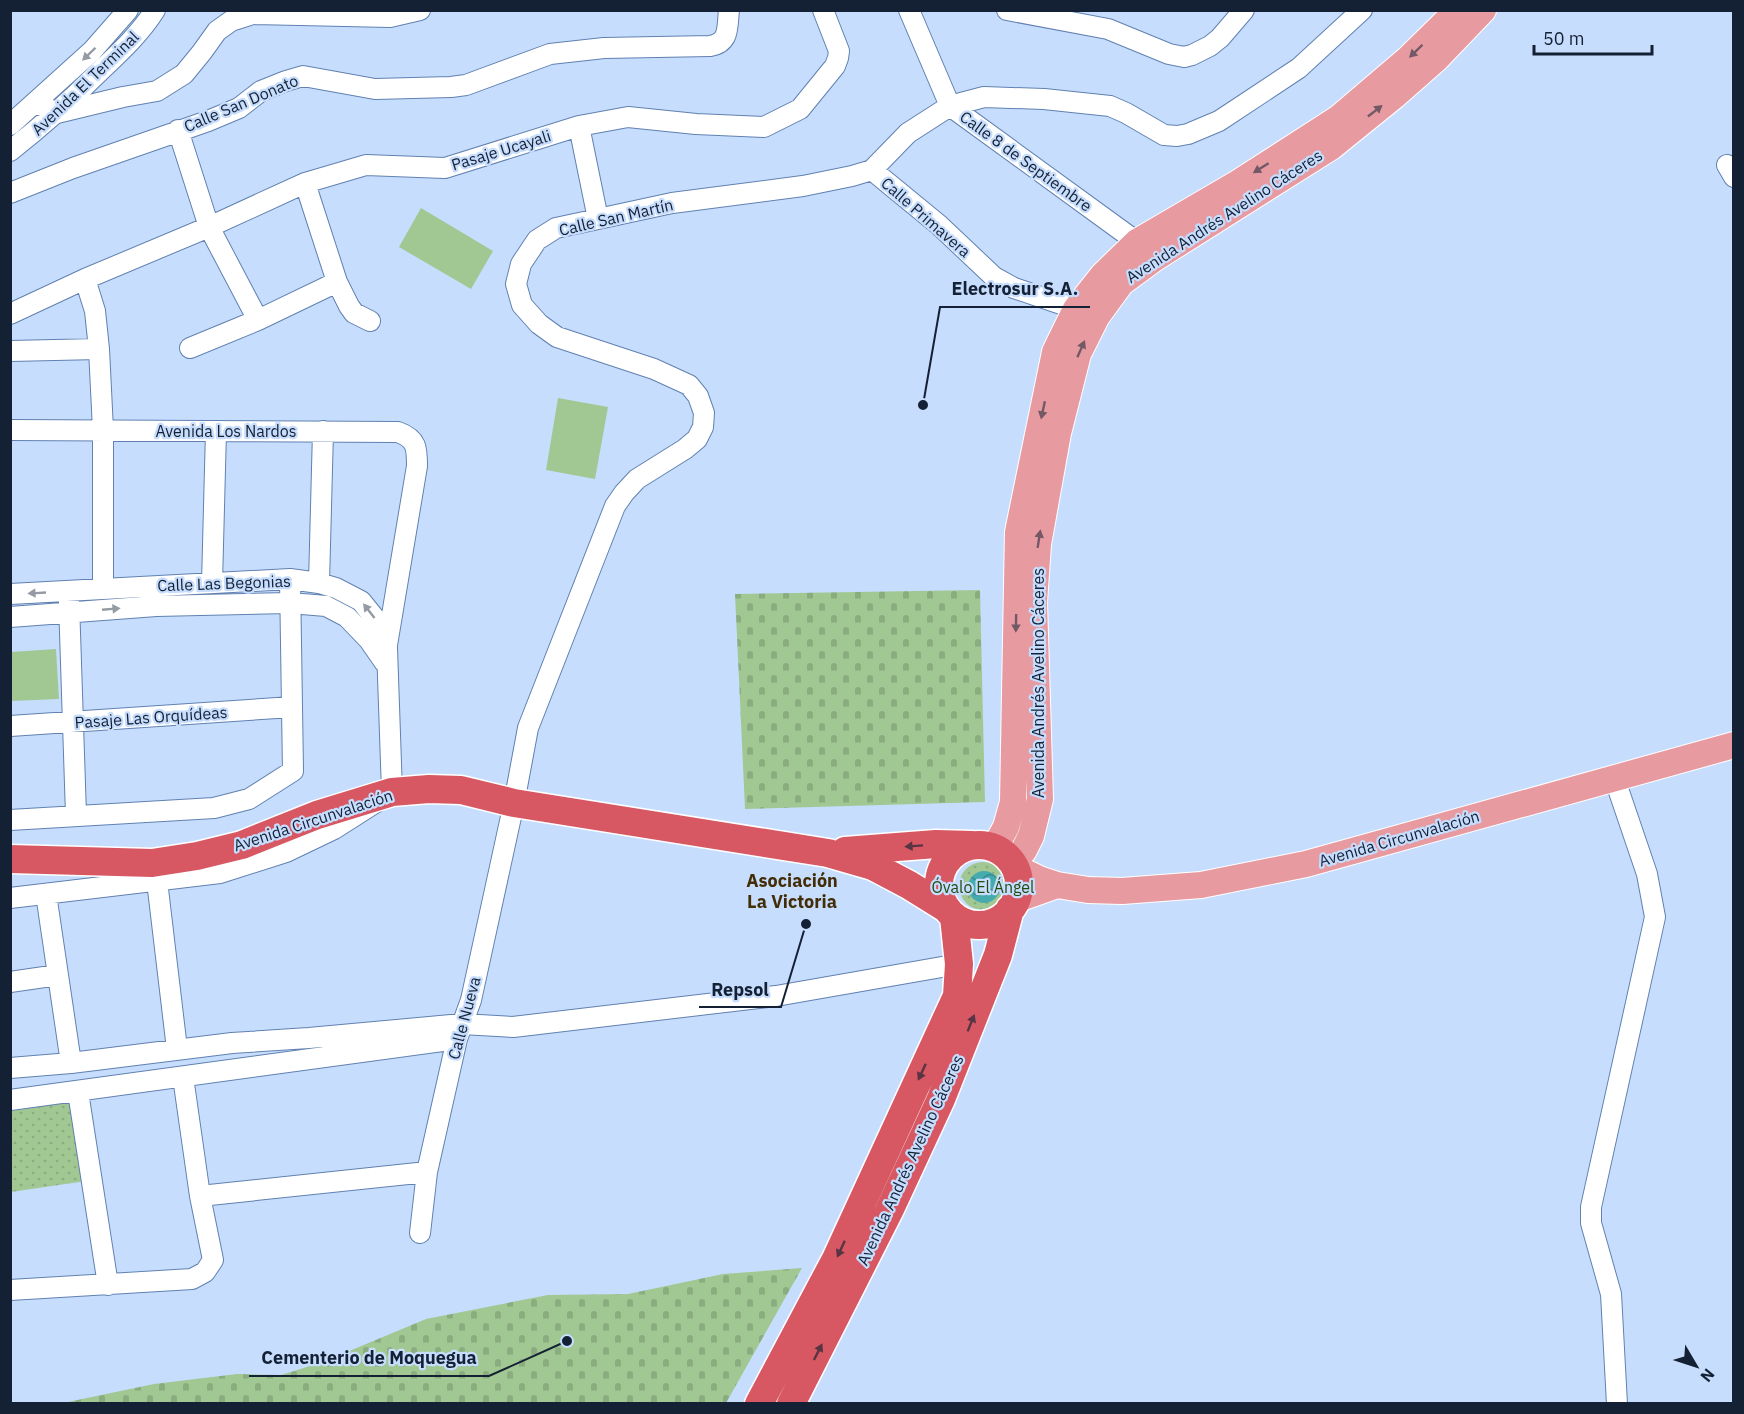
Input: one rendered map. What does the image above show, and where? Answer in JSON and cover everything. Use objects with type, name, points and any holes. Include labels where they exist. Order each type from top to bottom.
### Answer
[{"type":"highway","name":"Avenida Circunvalación","points":[[10,860],[152,863],[197,856],[242,845],[317,815],[392,792],[429,789],[461,790],[514,803],[828,853],[873,866],[909,885],[962,921],[979,925],[996,921],[1013,905]]},
{"type":"highway","name":"Avenida Circunvalación","points":[[828,853],[936,844],[999,856]]},
{"type":"highway","name":"Avenida Andrés Avelino Cáceres","points":[[764,1394],[836,1258],[957,996],[959,964],[950,912],[939,889],[941,869],[954,853],[962,848],[999,856],[1019,879],[1019,890],[998,955],[940,1099],[889,1211],[791,1403]]},
{"type":"highway","points":[[764,1394],[791,1403]]},
{"type":"main road","name":"Avenida Andrés Avelino Cáceres","points":[[1059,385],[1097,316],[1146,250],[1238,183],[1340,118],[1407,60],[1458,10]]},
{"type":"main road","name":"Avenida Andrés Avelino Cáceres","points":[[999,856],[1024,850],[1031,836],[1040,799],[1034,602],[1038,544],[1058,433],[1059,385],[1055,352],[1076,309],[1102,275],[1330,147],[1419,74],[1483,10]]},
{"type":"main road","name":"Avenida Circunvalación","points":[[999,856],[1039,879],[1057,885],[1088,890],[1122,891],[1201,885],[1306,864],[1734,745]]},
{"type":"main road","name":"Avenida Circunvalación","points":[[1013,905],[1057,885]]},
{"type":"street","name":"Avenida El Terminal","points":[[10,125],[92,51],[128,10]]},
{"type":"street","name":"Avenida El Terminal","points":[[10,151],[57,113],[114,58],[148,21],[154,10]]},
{"type":"street","points":[[36,103],[57,113],[157,91],[184,74],[217,31],[231,21],[253,14],[390,17],[420,10]]},
{"type":"street","name":"Calle San Donato","points":[[10,193],[73,168],[208,121],[239,108],[261,91],[303,76],[375,89],[466,85],[550,54],[604,48],[719,45],[724,40],[729,10]]},
{"type":"street","name":"Pasaje Ucayali","points":[[10,314],[304,183],[366,165],[445,168],[579,126],[628,117],[696,124],[764,127],[800,109],[835,66],[839,51],[823,10]]},
{"type":"street","name":"Calle 8 de Septiembre","points":[[909,10],[950,106],[1146,250]]},
{"type":"street","points":[[1007,10],[1108,29],[1169,54],[1184,57],[1192,55],[1220,38],[1244,10]]},
{"type":"street","points":[[872,170],[908,133],[950,106],[984,98],[1044,99],[1110,106],[1126,112],[1164,135],[1188,134],[1219,121],[1299,68],[1362,10]]},
{"type":"street","points":[[579,126],[598,219]]},
{"type":"street","points":[[178,130],[209,227],[258,320]]},
{"type":"street","name":"Calle San Martín","points":[[514,803],[528,728],[615,506],[637,479],[697,440],[703,427],[704,413],[698,396],[689,385],[654,369],[558,337],[539,324],[522,305],[516,284],[521,264],[537,240],[556,228],[672,203],[803,186],[872,170]]},
{"type":"street","name":"Calle Primavera","points":[[872,170],[939,225],[994,277],[1014,288],[1076,309]]},
{"type":"street","points":[[304,183],[337,282],[354,313],[369,321]]},
{"type":"street","points":[[85,279],[95,311],[104,430],[103,588]]},
{"type":"street","points":[[190,348],[258,320],[337,282]]},
{"type":"street","points":[[10,351],[99,350]]},
{"type":"street","name":"Avenida Los Nardos","points":[[10,430],[323,431],[398,432],[408,435],[417,451],[417,466],[387,657]]},
{"type":"street","points":[[212,583],[216,431]]},
{"type":"street","points":[[319,583],[323,431]]},
{"type":"street","points":[[10,820],[214,808],[249,799],[293,771],[290,579]]},
{"type":"street","name":"Calle Las Begonias","points":[[10,594],[290,579],[336,588],[361,600],[378,622],[387,657],[392,792]]},
{"type":"street","points":[[68,591],[76,815]]},
{"type":"street","name":"Calle Las Begonias","points":[[10,617],[156,606],[290,603],[326,606],[347,617],[387,657]]},
{"type":"street","name":"Pasaje Las Orquídeas","points":[[10,726],[292,707]]},
{"type":"street","points":[[1614,777],[1647,874],[1655,917],[1592,1207],[1591,1223],[1611,1294],[1617,1404]]},
{"type":"street","points":[[10,898],[220,873],[286,852],[334,830],[392,792]]},
{"type":"street","name":"Calle Nueva","points":[[420,1233],[427,1172],[459,1031],[471,1000],[514,803]]},
{"type":"street","points":[[157,881],[177,1049]]},
{"type":"street","points":[[46,894],[71,1063]]},
{"type":"street","points":[[10,1068],[71,1063],[177,1049],[513,1027],[776,996],[959,964]]},
{"type":"street","points":[[10,982],[58,975]]},
{"type":"street","points":[[10,1100],[183,1077],[459,1031]]},
{"type":"street","points":[[10,1290],[192,1280],[205,1272],[213,1260],[200,1196],[183,1077]]},
{"type":"street","points":[[78,1092],[108,1285]]},
{"type":"street","points":[[200,1196],[427,1172]]},
{"type":"green space","points":[[421,208],[493,251],[471,289],[399,247]]},
{"type":"green space","points":[[558,398],[608,407],[595,479],[546,470]]},
{"type":"green space","points":[[980,590],[985,802],[745,809],[735,594]]},
{"type":"green space","points":[[56,649],[59,699],[11,701],[11,652]]},
{"type":"green space","name":"Óvalo El Ángel","points":[[978,862],[988,862],[1000,869],[1007,881],[1007,891],[1000,903],[988,910],[978,910],[963,899],[959,891],[959,881],[970,866]]},
{"type":"green space","points":[[72,1101],[86,1181],[11,1192],[11,1111]]},
{"type":"green space","points":[[802,1268],[726,1403],[63,1403],[154,1384],[237,1374],[281,1375],[323,1362],[426,1319],[548,1295],[628,1294],[723,1274]]},
{"type":"water","points":[[984,871],[995,876],[1000,887],[995,898],[984,903],[973,898],[968,887],[973,876]]},
{"type":"place","name":"Electrosur S.A.","points":[[923,405]]},
{"type":"place","name":"Repsol","points":[[806,924]]},
{"type":"place","name":"Cementerio de Moquegua","points":[[567,1341]]},
{"type":"district","name":"Asociación La Victoria","points":[[792,891]]}]
